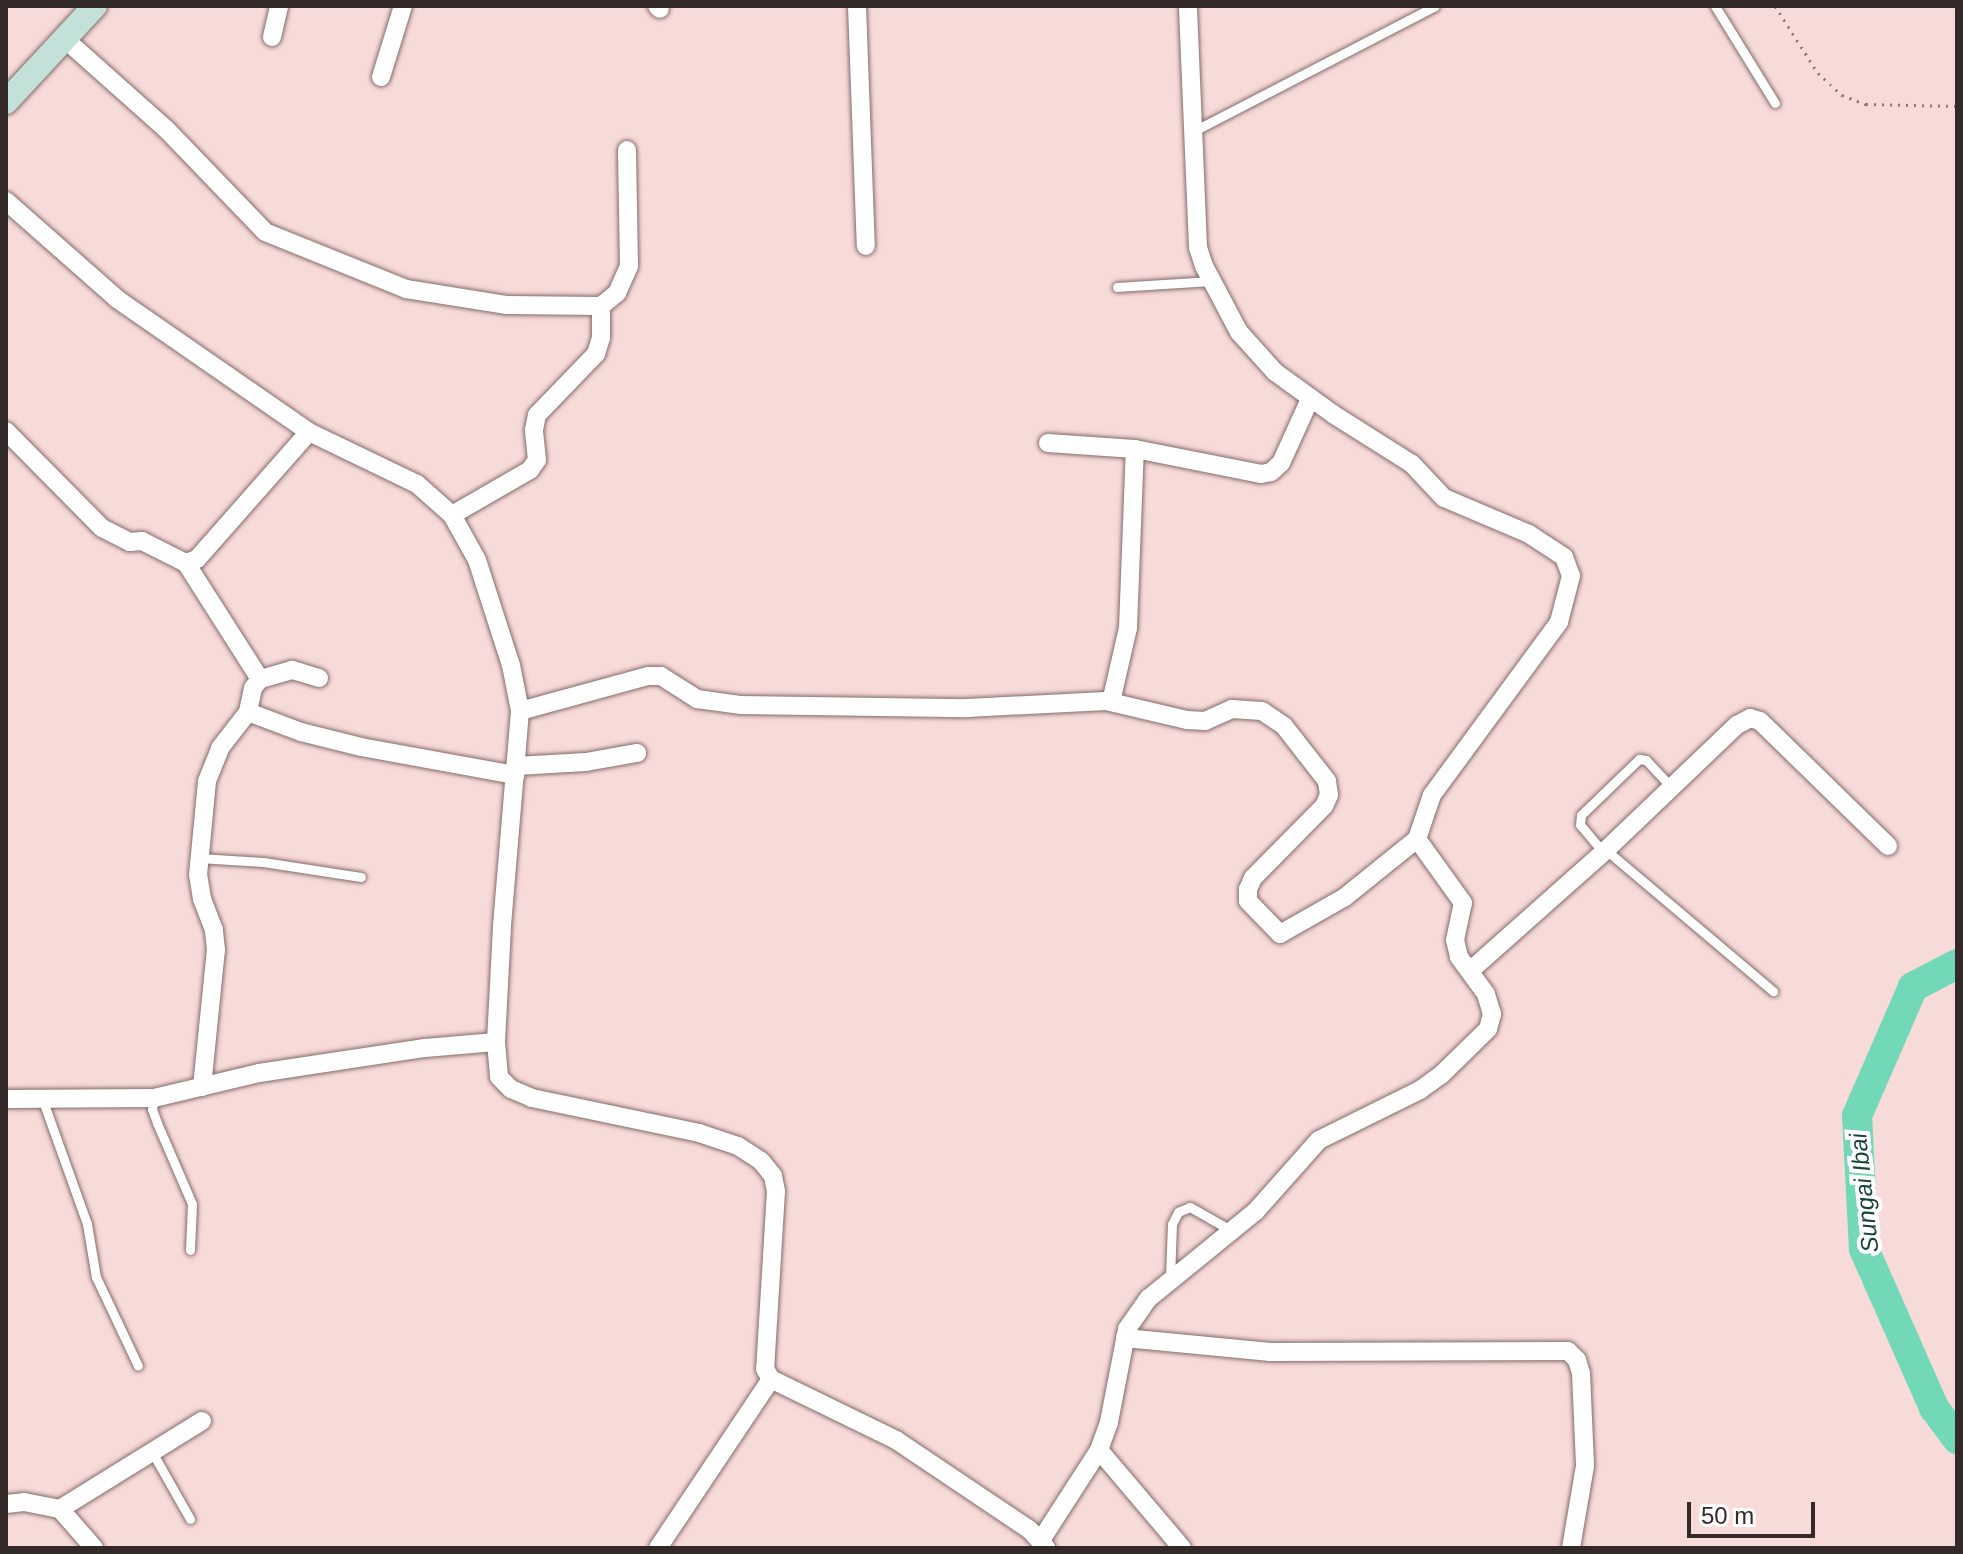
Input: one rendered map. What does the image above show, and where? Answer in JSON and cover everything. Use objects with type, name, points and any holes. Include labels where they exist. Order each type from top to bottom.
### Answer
[{"type":"main road","points":[[6,102],[95,6]]},
{"type":"street","points":[[272,37],[279,6]]},
{"type":"street","points":[[381,77],[403,6]]},
{"type":"street","points":[[857,6],[866,246]]},
{"type":"street","points":[[520,711],[648,676],[661,676],[697,699],[740,705],[967,708],[1111,702],[1187,720],[1205,721],[1232,709],[1262,711],[1284,726],[1327,781],[1329,795],[1324,806],[1253,878],[1248,889],[1248,901],[1280,934],[1345,897],[1417,839],[1432,795],[1559,622],[1571,576],[1564,557],[1529,534],[1444,498],[1412,464],[1310,399],[1255,353],[1211,281],[1198,247],[1188,6]]},
{"type":"street","points":[[66,40],[167,130],[251,219],[274,238],[289,238],[395,287],[506,305],[601,306],[617,293],[629,266],[627,150]]},
{"type":"street","points":[[6,201],[117,299],[309,432],[417,484],[452,515],[477,560],[511,665],[520,711],[496,1042],[499,1077],[511,1089],[532,1098],[699,1133],[738,1146],[761,1161],[773,1176],[776,1191],[765,1369],[771,1379],[896,1440],[1044,1544],[1099,1450],[1109,1422],[1125,1338],[1134,1315],[1255,1212],[1319,1140],[1420,1090],[1481,1039],[1488,1029],[1492,1014],[1486,994],[1459,957],[1455,940],[1463,903],[1417,839]]},
{"type":"street","points":[[452,515],[530,470],[537,460],[534,430],[537,415],[596,354],[601,338],[601,306]]},
{"type":"street","points":[[1048,443],[1135,449],[1233,470],[1271,472],[1281,463],[1310,399]]},
{"type":"street","points":[[6,431],[102,528],[130,542],[142,541],[186,563],[260,679]]},
{"type":"street","points":[[186,563],[197,559],[309,432]]},
{"type":"street","points":[[1111,702],[1128,628],[1135,449]]},
{"type":"street","points":[[202,1087],[216,950],[214,930],[202,899],[199,858],[211,766],[230,733],[248,712],[253,688],[260,679],[292,670],[319,678]]},
{"type":"street","points":[[248,712],[301,732],[361,747],[515,770],[637,753]]},
{"type":"street","points":[[1471,970],[1604,851],[1737,725],[1750,718],[1760,721],[1888,846]]},
{"type":"street","points":[[6,1099],[154,1098],[259,1073],[425,1048],[496,1042]]},
{"type":"street","points":[[1125,1338],[1270,1352],[1568,1351],[1577,1360],[1581,1373],[1585,1466],[1571,1548]]},
{"type":"street","points":[[658,1548],[771,1379]]},
{"type":"street","points":[[60,1509],[202,1421]]},
{"type":"street","points":[[1099,1450],[1182,1548]]},
{"type":"street","points":[[6,1504],[24,1502],[60,1509],[94,1548]]},
{"type":"lane","points":[[1194,131],[1435,6]]},
{"type":"lane","points":[[1715,6],[1775,103]]},
{"type":"lane","points":[[1117,287],[1211,281]]},
{"type":"lane","points":[[1670,786],[1646,760],[1639,759],[1581,815],[1580,825],[1604,851],[1773,991]]},
{"type":"lane","points":[[199,858],[263,862],[361,877]]},
{"type":"lane","points":[[154,1098],[152,1109],[157,1123],[192,1204],[190,1250]]},
{"type":"lane","points":[[43,1101],[87,1224],[96,1277],[138,1366]]},
{"type":"lane","points":[[1170,1282],[1172,1224],[1178,1212],[1190,1207],[1233,1231]]},
{"type":"lane","points":[[152,1452],[190,1519]]},
{"type":"path","points":[[1775,6],[1818,73],[1842,95],[1866,104],[1957,106]]},
{"type":"waterway","name":"Sungai Ibai","points":[[1957,964],[1913,987],[1857,1116],[1864,1249],[1934,1408],[1957,1439]]}]
